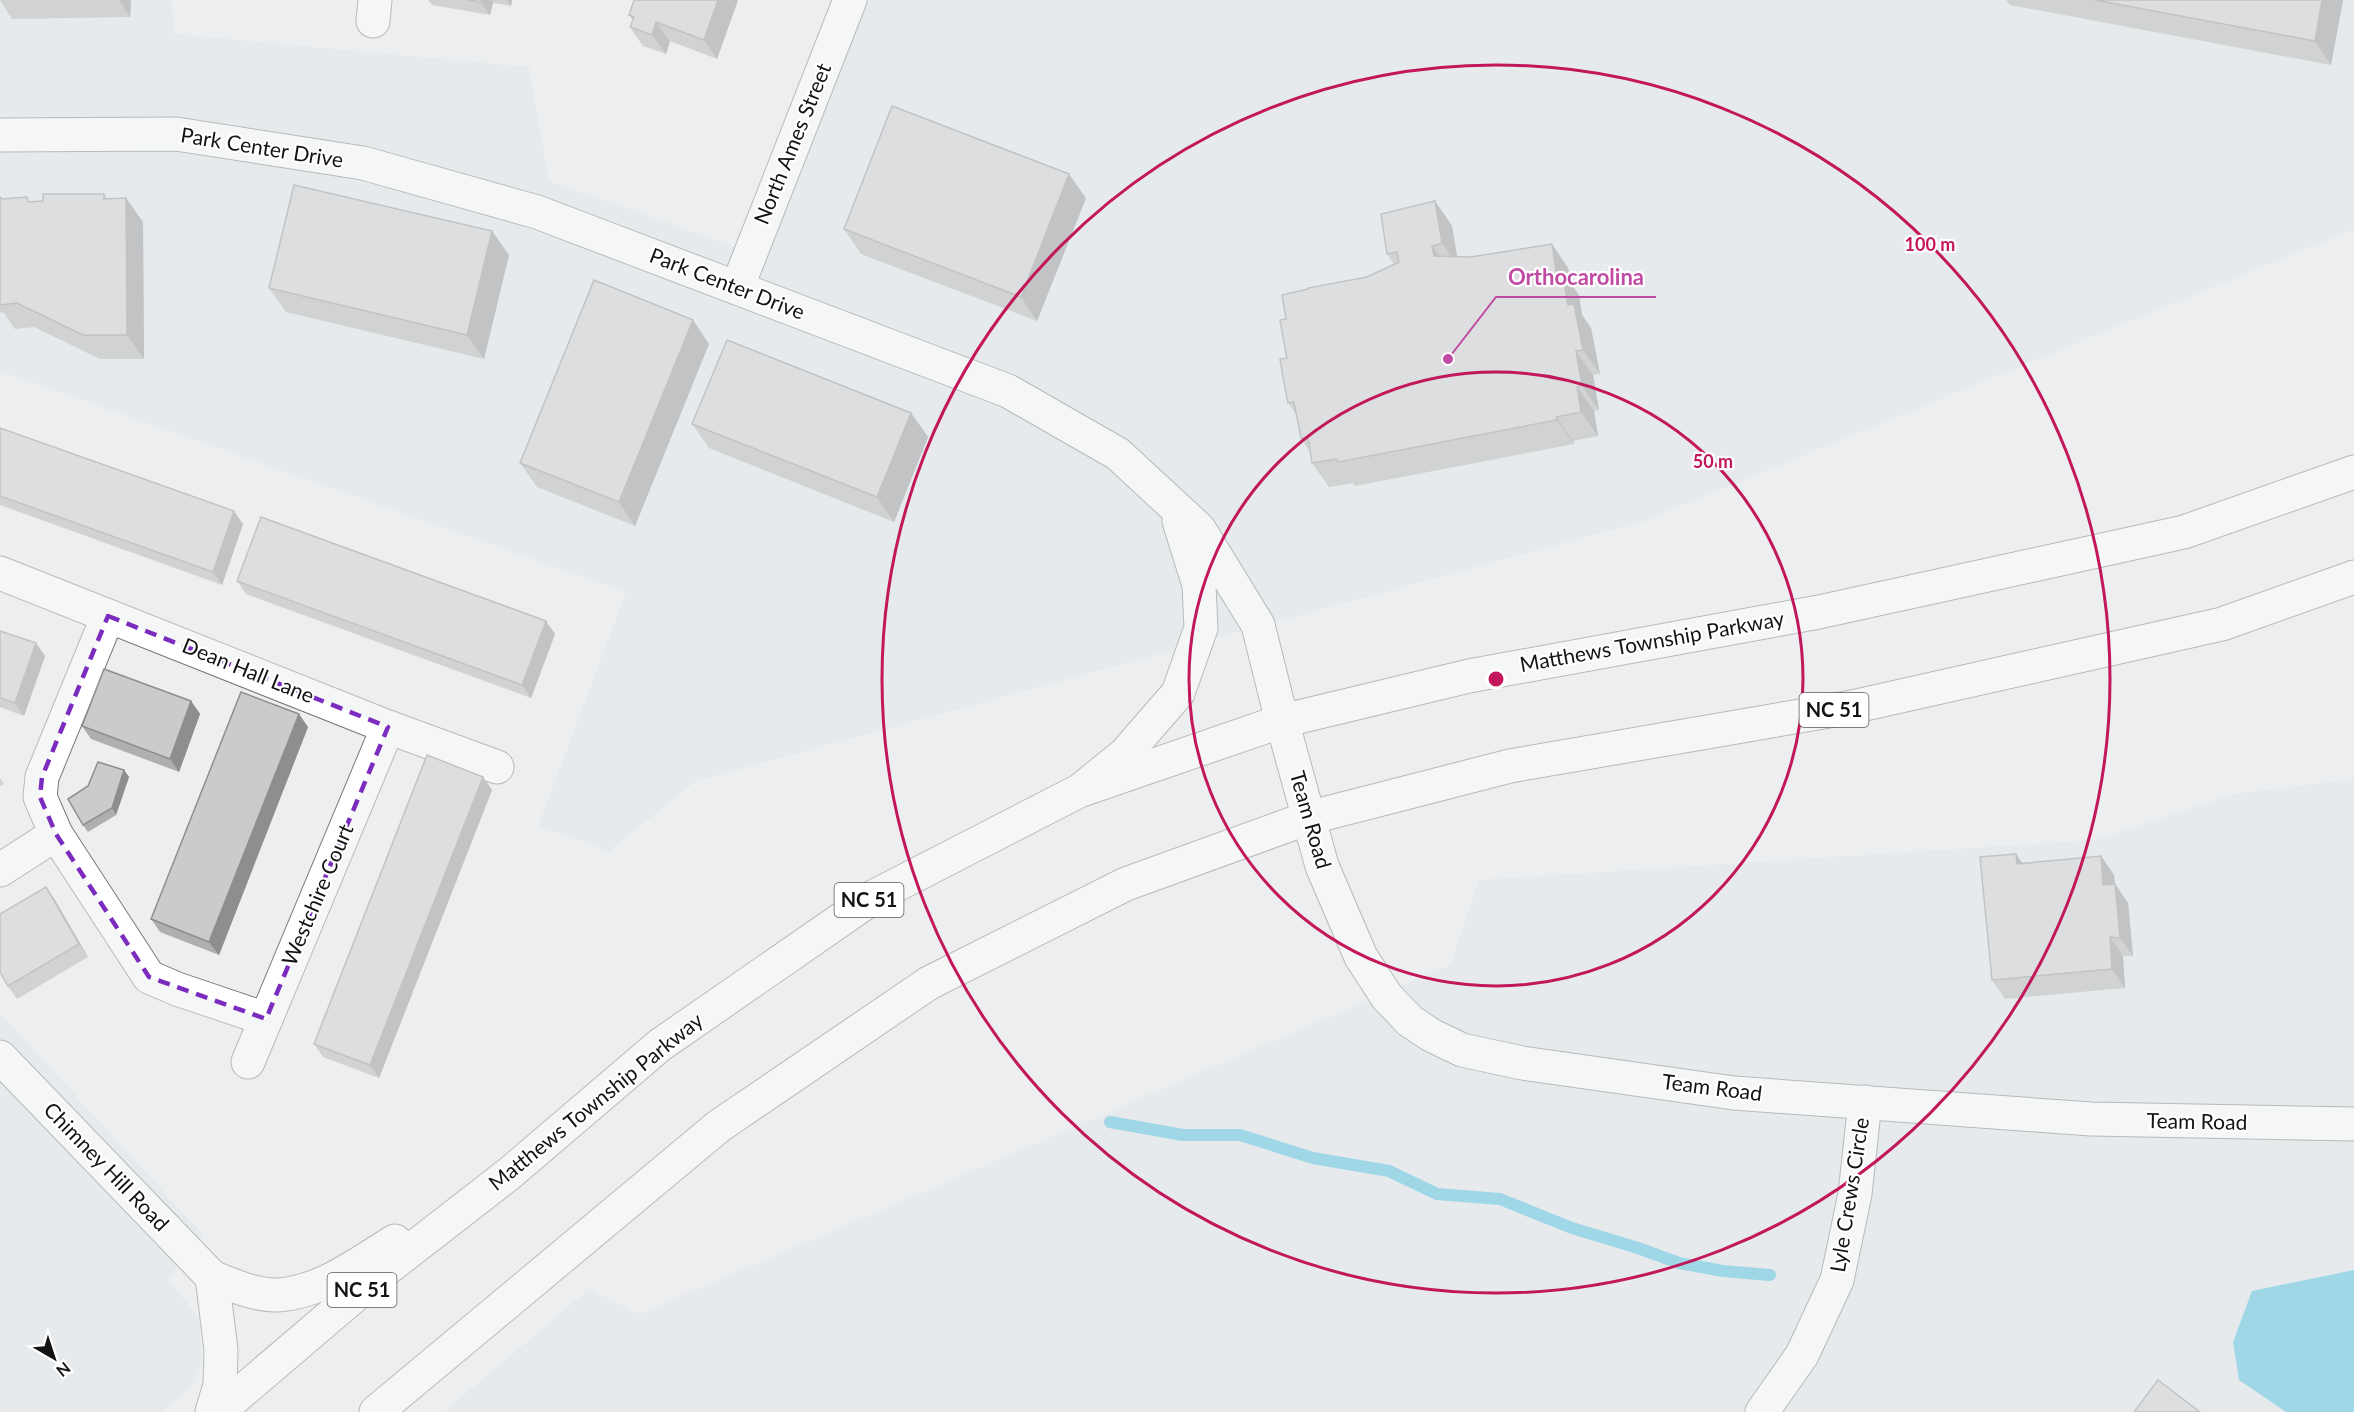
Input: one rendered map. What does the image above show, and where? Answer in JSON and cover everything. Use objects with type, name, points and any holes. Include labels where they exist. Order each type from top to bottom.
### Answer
[{"type":"street","name":"North Ames Street","points":[[737,288],[850,0]]},
{"type":"street","name":"Park Center Drive","points":[[0,135],[176,134],[363,163],[537,212],[1008,391],[1118,454],[1198,529],[1258,625],[1282,721]]},
{"type":"street","name":"Matthews Township Parkway","points":[[218,1412],[380,1274],[510,1173],[660,1045],[875,896],[1079,791],[1282,721],[1469,676],[1819,612],[2184,532],[2354,472]]},
{"type":"street","points":[[1079,791],[1125,754],[1178,693],[1201,628],[1199,585],[1175,507]]},
{"type":"street","name":"Dean Hall Lane","points":[[0,573],[388,727],[497,767]]},
{"type":"street","name":"NC 51","points":[[376,1412],[719,1126],[929,983],[1126,884],[1308,818],[1510,766],[1852,707],[2222,624],[2354,577]]},
{"type":"street","points":[[108,616],[42,777],[40,797],[56,834],[149,977],[177,989],[266,1019]]},
{"type":"street","name":"Team Road","points":[[1282,721],[1322,866],[1361,957],[1387,997],[1410,1021],[1431,1035],[1462,1050],[1522,1063],[1734,1093],[2091,1119],[2354,1124]]},
{"type":"street","name":"Westchire Court","points":[[248,1062],[388,727]]},
{"type":"street","points":[[0,870],[56,834]]},
{"type":"street","name":"Chimney Hill Road","points":[[0,1057],[212,1277]]},
{"type":"street","name":"Lyle Crews Circle","points":[[1762,1412],[1802,1355],[1837,1280],[1855,1194],[1865,1102]]},
{"type":"street","points":[[212,1412],[220,1386],[220,1350],[212,1277],[246,1290],[278,1295],[320,1286],[510,1173]]},
{"type":"highlighted area","points":[[108,616],[388,727],[266,1019],[149,977],[56,834],[40,797],[42,777]]},
{"type":"shaded area","points":[[0,0],[172,0],[174,34],[529,67],[549,181],[762,256],[865,0],[2354,0],[2354,229],[1644,521],[696,781],[609,851],[538,826],[626,592],[0,371]]},
{"type":"shaded area","points":[[2354,779],[2354,1412],[444,1412],[589,1289],[640,1314],[1450,965],[1479,880],[2096,840],[2234,794]]},
{"type":"shaded area","points":[[0,1013],[204,1236],[168,1279],[199,1318],[202,1362],[188,1390],[161,1412],[0,1412]]},
{"type":"water","points":[[2354,1270],[2354,1412],[2286,1412],[2239,1380],[2233,1342],[2252,1291]]},
{"type":"building","points":[[634,0],[718,0],[704,40],[656,22],[652,35],[630,27],[634,17],[629,15]]},
{"type":"building","points":[[2095,0],[2322,0],[2315,41]]},
{"type":"building","points":[[892,106],[1069,174],[1021,297],[844,229]]},
{"type":"building","points":[[294,185],[492,231],[467,335],[269,288]]},
{"type":"building","points":[[43,194],[104,194],[104,199],[126,198],[127,335],[83,335],[17,303],[0,305],[0,197],[2,199],[27,197],[28,202],[43,201]]},
{"type":"building","points":[[1435,201],[1442,243],[1432,246],[1434,256],[1471,257],[1552,244],[1556,271],[1562,271],[1568,305],[1574,304],[1583,350],[1576,351],[1582,386],[1577,387],[1581,412],[1556,417],[1557,420],[1338,462],[1337,459],[1312,463],[1308,437],[1301,438],[1294,402],[1288,403],[1283,377],[1280,359],[1287,358],[1280,320],[1286,319],[1282,295],[1367,277],[1399,262],[1397,252],[1387,254],[1381,214]]},
{"type":"building","points":[[594,280],[693,320],[619,502],[520,463]]},
{"type":"building","points":[[727,340],[911,413],[877,497],[692,424]]},
{"type":"building","points":[[0,428],[234,511],[213,572],[0,496]]},
{"type":"building","points":[[261,517],[546,621],[522,685],[237,581]]},
{"type":"building","points":[[0,631],[36,643],[15,703],[0,698]]},
{"type":"building","points":[[104,669],[191,701],[170,759],[82,726]]},
{"type":"building","points":[[241,692],[299,714],[209,942],[151,919]]},
{"type":"building","points":[[427,755],[483,777],[370,1065],[314,1044]]},
{"type":"building","points":[[98,762],[124,770],[112,808],[83,825],[68,799],[88,786]]},
{"type":"building","points":[[2016,854],[2017,864],[2101,856],[2103,885],[2115,884],[2120,938],[2110,937],[2112,969],[1992,980],[1980,857]]},
{"type":"building","points":[[46,887],[79,944],[8,986],[0,972],[0,914]]},
{"type":"building","points":[[2158,1380],[2200,1412],[2134,1412]]},
{"type":"waterway","points":[[1110,1122],[1183,1135],[1240,1135],[1313,1158],[1389,1171],[1437,1194],[1500,1199],[1572,1228],[1679,1263],[1723,1271],[1770,1275]]},
{"type":"place","name":"Orthocarolina","points":[[1448,359]]}]
